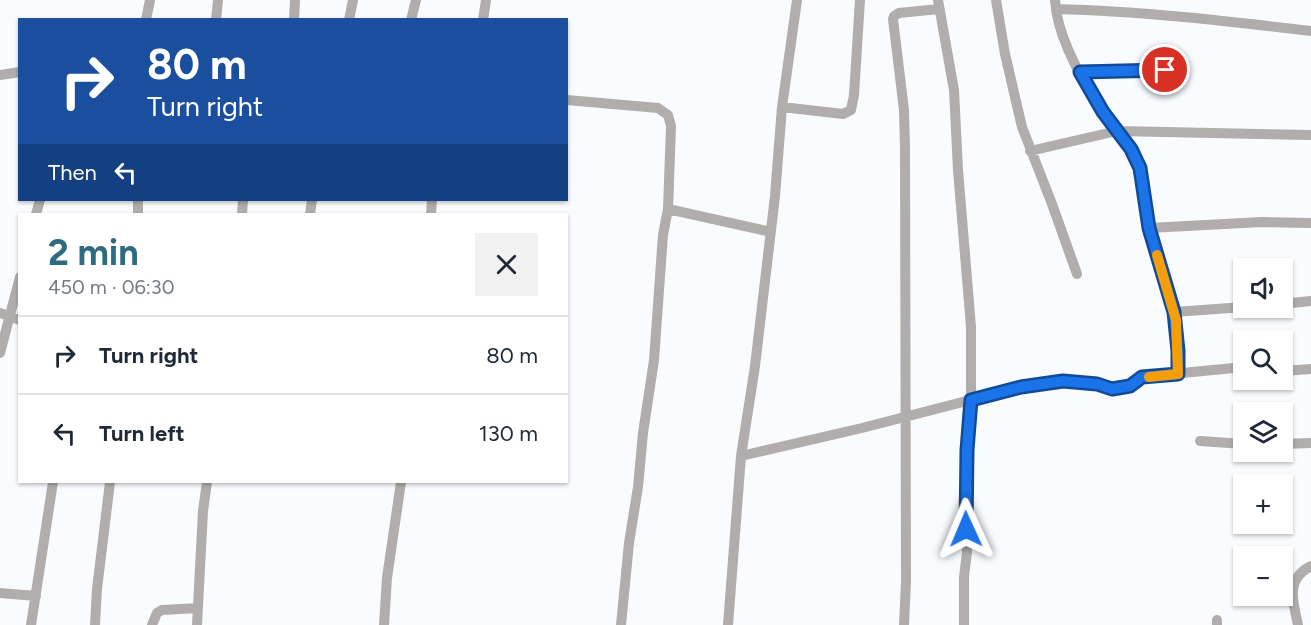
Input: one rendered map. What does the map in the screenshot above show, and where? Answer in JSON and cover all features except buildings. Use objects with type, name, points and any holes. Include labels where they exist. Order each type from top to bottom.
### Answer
[{"type":"street","points":[[146,18],[150,0]]},
{"type":"street","points":[[216,18],[218,0]]},
{"type":"street","points":[[294,18],[295,0]]},
{"type":"street","points":[[349,18],[352,0]]},
{"type":"street","points":[[412,18],[416,0]]},
{"type":"street","points":[[483,18],[486,0]]},
{"type":"street","points":[[728,625],[741,456],[755,366],[771,232],[782,107],[797,0]]},
{"type":"street","points":[[782,107],[843,114],[851,110],[860,0]]},
{"type":"street","points":[[996,0],[1005,54],[1022,127],[1053,204],[1077,274]]},
{"type":"street","points":[[1178,374],[1174,312],[1149,228],[1140,168],[1131,149],[1103,112],[1071,56],[1055,4],[1311,31]]},
{"type":"street","points":[[904,625],[906,416],[904,110],[893,19],[899,13],[939,5],[954,90],[971,327],[964,625]]},
{"type":"street","points":[[1080,72],[1185,70]]},
{"type":"street","points":[[0,75],[18,72]]},
{"type":"street","points":[[568,100],[658,108],[668,115],[671,126],[668,209],[663,235],[654,360],[629,543],[621,625]]},
{"type":"street","points":[[1030,151],[1117,131],[1311,135]]},
{"type":"street","points":[[668,209],[771,232]]},
{"type":"street","points":[[1149,228],[1262,222],[1311,223]]},
{"type":"street","points":[[0,353],[18,285]]},
{"type":"street","points":[[1293,303],[1311,301]]},
{"type":"street","points":[[1174,312],[1233,308]]},
{"type":"street","points":[[741,456],[1021,387],[1063,381],[1097,384],[1112,389],[1130,386],[1142,377],[1233,368]]},
{"type":"street","points":[[1293,370],[1311,369]]},
{"type":"street","points":[[1200,441],[1233,443]]},
{"type":"street","points":[[1293,444],[1311,443]]},
{"type":"street","points":[[31,625],[53,483]]},
{"type":"street","points":[[95,625],[103,530],[110,483]]},
{"type":"street","points":[[197,625],[203,511],[207,483]]},
{"type":"street","points":[[384,625],[387,578],[400,483]]},
{"type":"street","points":[[1298,625],[1293,602],[1294,583],[1300,572],[1311,566]]},
{"type":"street","points":[[0,593],[36,596]]},
{"type":"street","points":[[152,625],[157,613],[162,610],[198,608]]},
{"type":"slow traffic","points":[[1149,377],[1178,374],[1176,320],[1157,255]]},
{"type":"route","points":[[966,529],[967,450],[971,400],[1021,387],[1063,381],[1097,384],[1112,389],[1130,386],[1142,377],[1178,374],[1176,320],[1149,228],[1140,168],[1131,149],[1103,112],[1080,72],[1165,70]]}]
